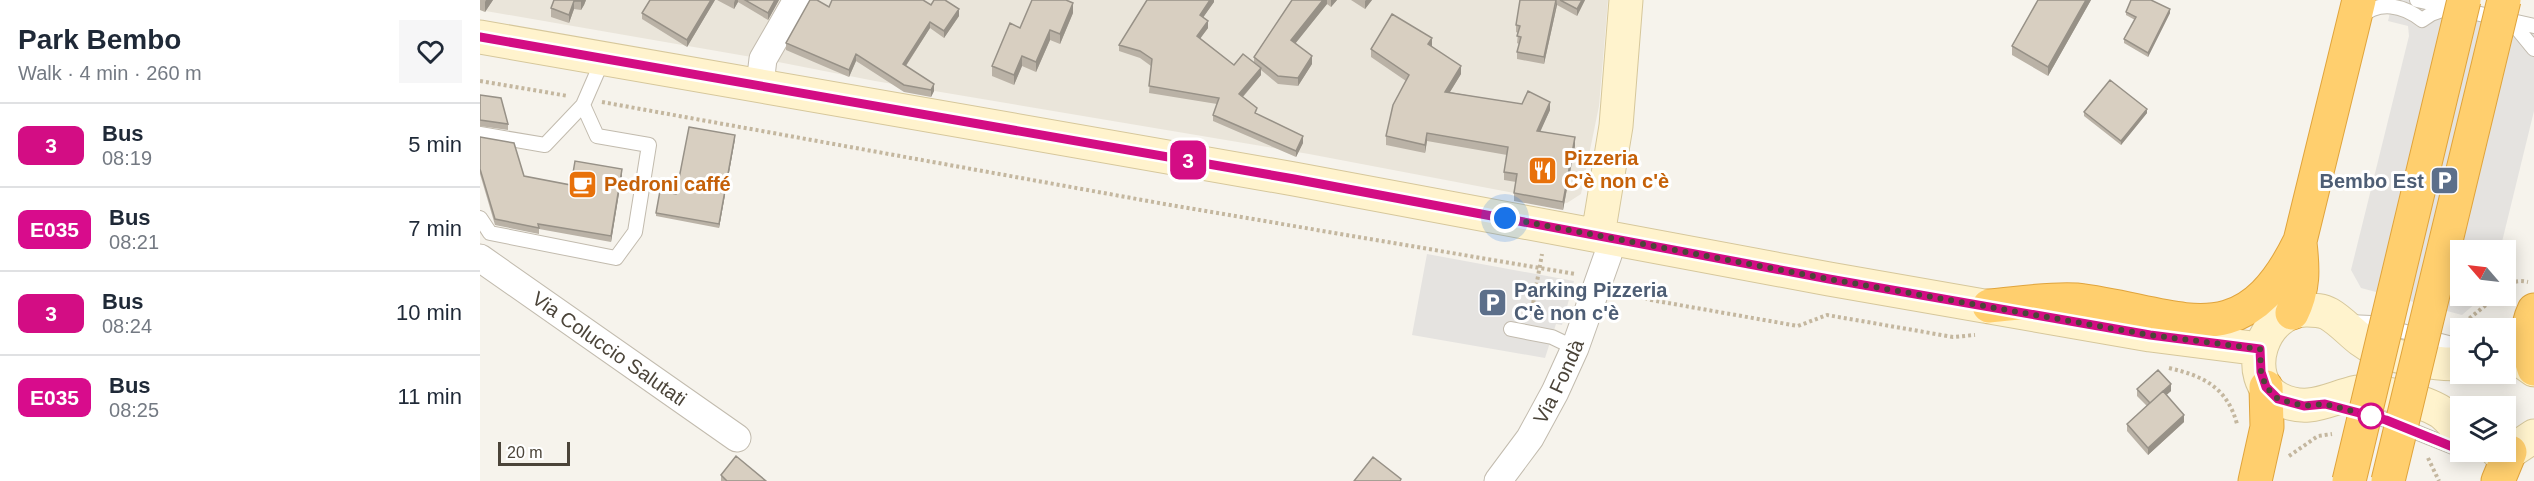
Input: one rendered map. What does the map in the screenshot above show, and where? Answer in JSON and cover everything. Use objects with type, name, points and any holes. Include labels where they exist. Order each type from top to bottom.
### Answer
[{"type":"highway","points":[[2349,481],[2457,4]]},
{"type":"highway","points":[[2388,481],[2508,10]]},
{"type":"highway","points":[[1986,320],[2074,300],[2171,318],[2210,321],[2250,308],[2274,285],[2288,267],[2300,241],[2356,11]]},
{"type":"highway","points":[[2292,313],[2300,297],[2304,276],[2300,241]]},
{"type":"highway","points":[[2534,310],[2530,320],[2528,351],[2534,370]]},
{"type":"highway","points":[[2255,481],[2267,427],[2266,387]]},
{"type":"main road","points":[[1605,237],[1626,0]]},
{"type":"main road","points":[[480,37],[760,84],[1605,237],[1986,320],[2150,335],[2260,349]]},
{"type":"main road","points":[[2450,364],[2442,365],[2376,350],[2358,338],[2343,322],[2323,310],[2301,310],[2277,319],[2268,329],[2260,349],[2261,372],[2266,387],[2278,399],[2304,406],[2325,404],[2348,395],[2369,391],[2424,404],[2442,413],[2450,421]]},
{"type":"main road","points":[[2516,357],[2534,370]]},
{"type":"street","points":[[760,84],[763,58],[797,0]]},
{"type":"street","name":"Via Fondà","points":[[1498,481],[1530,438],[1575,348],[1608,255],[1605,237]]},
{"type":"street","name":"Via Coluccio Salutati","points":[[480,258],[737,438]]},
{"type":"lane","points":[[2417,0],[2508,10],[2534,26]]},
{"type":"lane","points":[[2356,11],[2381,5],[2411,11],[2422,20],[2457,4]]},
{"type":"lane","points":[[2508,10],[2534,49]]},
{"type":"lane","points":[[480,134],[544,145],[583,102],[604,58]]},
{"type":"lane","points":[[480,218],[490,233],[616,258],[635,232],[650,145],[597,136],[583,102]]},
{"type":"lane","points":[[2343,322],[2371,323],[2450,343]]},
{"type":"lane","points":[[1511,329],[1552,337],[1575,348]]},
{"type":"lane","points":[[2325,404],[2386,420],[2450,446]]},
{"type":"path","points":[[480,81],[583,102],[1577,274]]},
{"type":"path","points":[[1528,333],[1539,268]]},
{"type":"path","points":[[2516,281],[2520,280]]},
{"type":"path","points":[[1617,289],[1651,300],[1798,327],[1827,315],[1953,337],[1986,320]]},
{"type":"path","points":[[2165,367],[2193,374],[2214,386],[2230,406],[2237,428]]},
{"type":"shaded area","points":[[480,0],[1608,0],[1599,106],[1581,194],[1567,203],[1309,154],[875,81],[763,59],[480,10]]},
{"type":"shaded area","name":"Bembo Est","points":[[2393,0],[2436,0],[2534,22],[2534,111],[2502,240],[2450,240],[2450,306],[2472,306],[2462,315],[2361,288],[2351,270],[2409,36],[2408,26],[2388,21]]},
{"type":"shaded area","name":"Parking Pizzeria C'è non c'è","points":[[1427,254],[1574,281],[1562,325],[1556,324],[1545,358],[1412,335]]},
{"type":"building","points":[[554,0],[582,0],[574,1],[569,15],[551,8]]},
{"type":"building","points":[[650,0],[711,0],[687,40],[642,13]]},
{"type":"building","points":[[745,0],[775,0],[768,13]]},
{"type":"building","points":[[810,0],[817,0],[829,7],[832,0],[923,0],[931,5],[934,0],[945,0],[959,9],[944,31],[930,22],[903,64],[934,84],[931,90],[904,85],[856,54],[849,70],[786,43]]},
{"type":"building","points":[[1032,0],[1066,0],[1073,3],[1060,34],[1050,30],[1036,62],[1022,56],[1014,75],[992,66],[1010,23],[1020,28]]},
{"type":"building","points":[[1147,0],[1210,0],[1200,15],[1208,21],[1197,36],[1234,65],[1243,54],[1261,68],[1239,94],[1257,108],[1255,113],[1303,136],[1296,151],[1213,115],[1219,98],[1149,86],[1152,59],[1140,51],[1119,45]]},
{"type":"building","points":[[1292,0],[1323,0],[1291,40],[1312,56],[1298,78],[1278,76],[1254,57]]},
{"type":"building","points":[[1520,0],[1556,0],[1544,57],[1517,52],[1521,37],[1517,36],[1520,26],[1516,25]]},
{"type":"building","points":[[1560,0],[1582,0],[1577,9]]},
{"type":"building","points":[[2038,0],[2086,0],[2048,67],[2012,46]]},
{"type":"building","points":[[2131,0],[2151,0],[2170,9],[2148,53],[2124,39],[2136,17],[2126,12]]},
{"type":"building","points":[[1392,14],[1432,38],[1428,44],[1461,66],[1445,92],[1522,104],[1528,91],[1550,102],[1537,131],[1575,137],[1563,202],[1514,193],[1517,174],[1504,172],[1508,147],[1427,133],[1425,145],[1386,136],[1393,105],[1409,75],[1371,49]]},
{"type":"building","points":[[2110,80],[2147,109],[2121,141],[2084,112]]},
{"type":"building","points":[[480,95],[501,98],[508,124],[480,120]]},
{"type":"building","points":[[689,127],[735,135],[719,224],[656,213],[660,191],[676,194]]},
{"type":"building","points":[[480,137],[514,143],[524,176],[571,185],[575,161],[622,169],[611,236],[538,224],[539,228],[495,219],[480,169]]},
{"type":"building","points":[[2158,370],[2171,384],[2150,403],[2137,389]]},
{"type":"building","points":[[2163,391],[2184,415],[2148,448],[2127,424]]},
{"type":"building","points":[[736,456],[766,481],[727,481],[721,475]]},
{"type":"building","points":[[1373,457],[1401,479],[1400,481],[1354,481]]},
{"type":"bus line","name":"3","points":[[480,37],[760,84],[1294,179],[1829,279],[2150,335],[2260,349],[2261,372],[2266,387],[2278,399],[2304,406],[2325,404],[2348,412],[2364,414],[2386,420],[2450,446]]},
{"type":"place","name":"Pizzeria C'è non c'è","points":[[1543,170]]},
{"type":"place","name":"Bembo Est","points":[[2445,181]]},
{"type":"place","name":"Pedroni caffé","points":[[583,184]]},
{"type":"place","name":"Parking Pizzeria C'è non c'è","points":[[1493,302]]},
{"type":"route","points":[[1505,218],[1829,279],[2150,335],[2260,349],[2261,372],[2266,387],[2278,399],[2304,406],[2325,404],[2348,412],[2371,416]]}]
